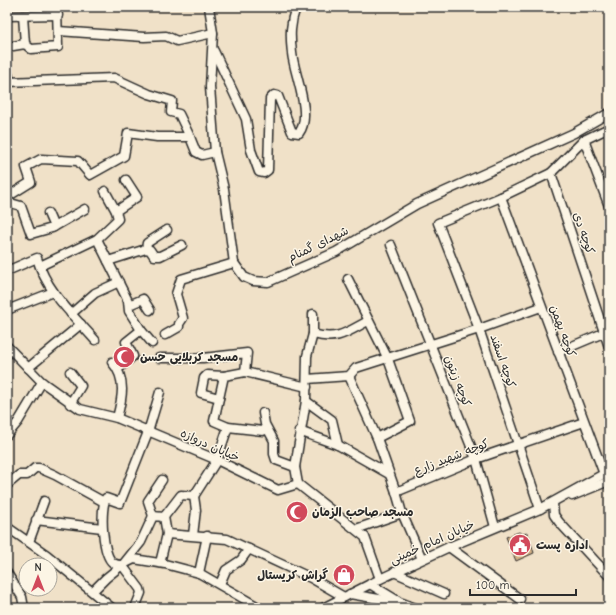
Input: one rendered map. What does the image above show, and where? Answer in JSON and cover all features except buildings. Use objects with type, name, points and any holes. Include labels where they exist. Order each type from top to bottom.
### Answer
[{"type":"street","name":"شهدای گمنام","points":[[209,7],[213,33],[210,87],[215,152],[224,189],[234,263],[244,278],[253,281],[268,282],[336,252],[417,204],[574,133],[609,113]]},
{"type":"street","points":[[213,50],[246,120],[251,150],[259,172],[264,173],[268,170],[270,99],[274,95],[278,96],[292,132],[300,134],[304,127],[302,99],[292,54],[290,22],[296,7]]},
{"type":"street","points":[[7,16],[24,16],[57,11],[58,47],[31,49],[25,44],[24,16]]},
{"type":"street","points":[[58,30],[144,37],[166,36],[177,41],[213,33]]},
{"type":"street","points":[[7,47],[25,44]]},
{"type":"street","points":[[7,70],[8,82],[114,78],[149,94],[172,101],[171,112],[179,114],[196,152],[202,155],[215,152]]},
{"type":"street","points":[[501,197],[551,173],[584,140],[609,128]]},
{"type":"street","points":[[7,197],[31,182],[26,167],[41,159],[78,161],[90,175],[124,156],[128,133],[157,137],[190,137]]},
{"type":"street","points":[[584,140],[609,206]]},
{"type":"street","name":"کوچه دی","points":[[551,173],[607,332],[609,346]]},
{"type":"street","points":[[116,211],[137,197],[126,180]]},
{"type":"street","points":[[40,266],[98,239],[118,219],[116,211],[106,192]]},
{"type":"street","name":"کوچه اسفند","points":[[501,197],[438,223],[479,329],[520,445],[540,510]]},
{"type":"street","name":"کوچه بهمن","points":[[501,197],[584,422],[606,472]]},
{"type":"street","points":[[7,202],[21,206],[31,234],[54,227],[85,209]]},
{"type":"street","points":[[48,213],[54,227]]},
{"type":"street","points":[[146,249],[147,243],[167,230]]},
{"type":"street","points":[[98,239],[129,305],[129,311],[141,330],[152,342]]},
{"type":"street","points":[[108,261],[146,249],[150,250],[154,256],[157,257],[182,245]]},
{"type":"street","name":"کوچه زیتون","points":[[391,245],[476,459],[496,527]]},
{"type":"street","points":[[7,271],[37,258],[53,292],[95,340]]},
{"type":"street","points":[[165,335],[179,327],[179,324],[183,318],[176,294],[180,279],[234,263]]},
{"type":"street","points":[[348,279],[388,359],[410,421],[377,438]]},
{"type":"street","points":[[71,314],[95,293],[119,282]]},
{"type":"street","points":[[7,310],[53,292]]},
{"type":"street","points":[[129,305],[143,299],[150,310]]},
{"type":"street","points":[[219,398],[201,393],[204,378],[207,375],[224,376],[245,372],[307,383],[349,376],[356,368],[479,329],[541,307]]},
{"type":"street","points":[[313,314],[313,334],[307,356],[306,401],[299,431],[295,467],[298,484],[365,537],[380,579]]},
{"type":"street","points":[[313,334],[327,338],[339,336],[368,321]]},
{"type":"street","points":[[28,368],[81,324]]},
{"type":"street","points":[[118,369],[134,356],[126,342],[141,330]]},
{"type":"street","points":[[558,352],[607,332]]},
{"type":"street","name":"خیابان دروازه","points":[[7,346],[11,356],[28,368],[42,382],[70,404],[80,409],[117,418],[217,460],[278,490],[298,484]]},
{"type":"street","points":[[159,358],[203,358],[247,353],[245,372]]},
{"type":"street","points":[[112,362],[118,369],[123,394],[117,418]]},
{"type":"street","points":[[70,372],[81,386],[70,404]]},
{"type":"street","points":[[224,376],[214,421],[228,427],[263,431],[267,429]]},
{"type":"street","points":[[349,376],[377,438],[402,513],[422,560]]},
{"type":"street","points":[[7,435],[18,422],[42,382]]},
{"type":"street","points":[[160,392],[148,432],[120,503],[106,498],[104,502],[102,528],[108,556],[112,563],[122,565],[134,559],[160,563],[199,573],[260,608]]},
{"type":"street","points":[[306,401],[332,420],[338,445]]},
{"type":"street","points":[[263,413],[267,429],[274,441],[274,454],[276,460],[295,467]]},
{"type":"street","name":"کوچه شهید زارع","points":[[396,492],[476,459],[584,422]]},
{"type":"street","points":[[193,535],[196,510],[194,496],[217,460],[228,427]]},
{"type":"street","points":[[299,431],[338,445],[389,474]]},
{"type":"street","points":[[7,485],[19,475],[26,475],[35,468],[43,469],[104,502]]},
{"type":"street","points":[[553,503],[606,472]]},
{"type":"street","points":[[93,591],[122,565],[141,542],[153,516],[148,501],[162,480]]},
{"type":"street","points":[[553,503],[609,481]]},
{"type":"street","points":[[160,563],[167,534],[164,517],[181,495],[194,496]]},
{"type":"street","points":[[29,542],[44,500]]},
{"type":"street","points":[[553,503],[554,515],[559,522],[609,576]]},
{"type":"street","name":"خیابان امام خمینی","points":[[323,608],[394,572],[496,527],[540,510],[553,503]]},
{"type":"street","points":[[356,529],[402,513]]},
{"type":"street","points":[[153,516],[164,517]]},
{"type":"street","points":[[36,520],[102,528]]},
{"type":"street","points":[[7,527],[93,591],[112,608]]},
{"type":"street","points":[[167,534],[227,538],[347,596],[402,603]]},
{"type":"street","points":[[199,573],[207,536]]},
{"type":"street","points":[[449,547],[520,599]]},
{"type":"street","points":[[220,584],[226,570],[241,560],[250,548]]},
{"type":"street","points":[[122,565],[140,589],[141,593],[135,608]]},
{"type":"street","points":[[394,572],[444,594]]},
{"type":"street","points":[[7,573],[22,597],[24,608]]},
{"type":"street","points":[[370,584],[402,603],[416,608]]},
{"type":"place","name":"مسجد کربلایی حسن","points":[[124,357]]},
{"type":"place","name":"مسجد صاحب الزمان","points":[[297,512]]},
{"type":"place","name":"اداره پست","points":[[520,545]]},
{"type":"place","name":"گراش کریستال","points":[[344,575]]}]
